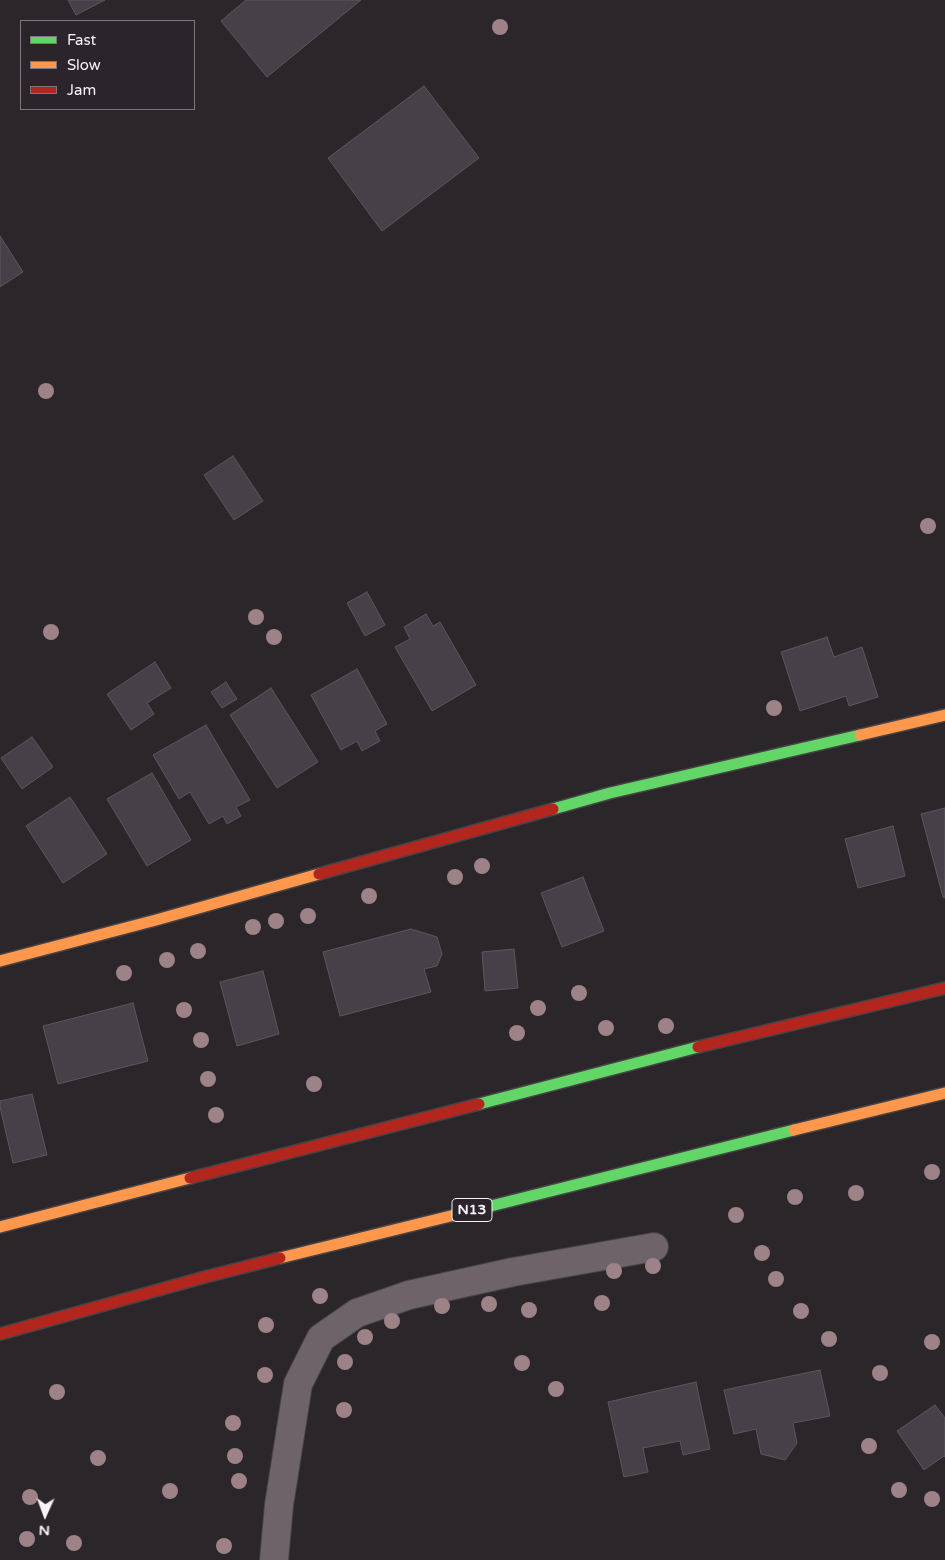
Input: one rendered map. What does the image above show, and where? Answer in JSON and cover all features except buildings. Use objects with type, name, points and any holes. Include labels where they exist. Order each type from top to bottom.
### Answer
[{"type":"main road","points":[[0,962],[610,793],[945,715]]},
{"type":"main road","points":[[0,1227],[698,1047],[945,988]]},
{"type":"main road","name":"N13","points":[[0,1334],[214,1274],[945,1093]]},
{"type":"street","points":[[274,1560],[298,1384],[321,1338],[357,1313],[408,1295],[513,1272],[654,1247]]},
{"type":"traffic: fast","points":[[553,809],[610,793],[860,735]]},
{"type":"traffic: fast","points":[[479,1104],[698,1047]]},
{"type":"traffic: fast","points":[[471,1211],[794,1130]]},
{"type":"traffic: slow","points":[[860,735],[945,715]]},
{"type":"traffic: slow","points":[[0,961],[319,874]]},
{"type":"traffic: slow","points":[[794,1130],[945,1093]]},
{"type":"traffic: slow","points":[[0,1227],[190,1178]]},
{"type":"traffic: slow","points":[[280,1258],[471,1211]]},
{"type":"traffic: jam","points":[[319,874],[553,809]]},
{"type":"traffic: jam","points":[[698,1047],[945,988]]},
{"type":"traffic: jam","points":[[190,1178],[479,1104]]},
{"type":"traffic: jam","points":[[0,1334],[280,1258]]}]
